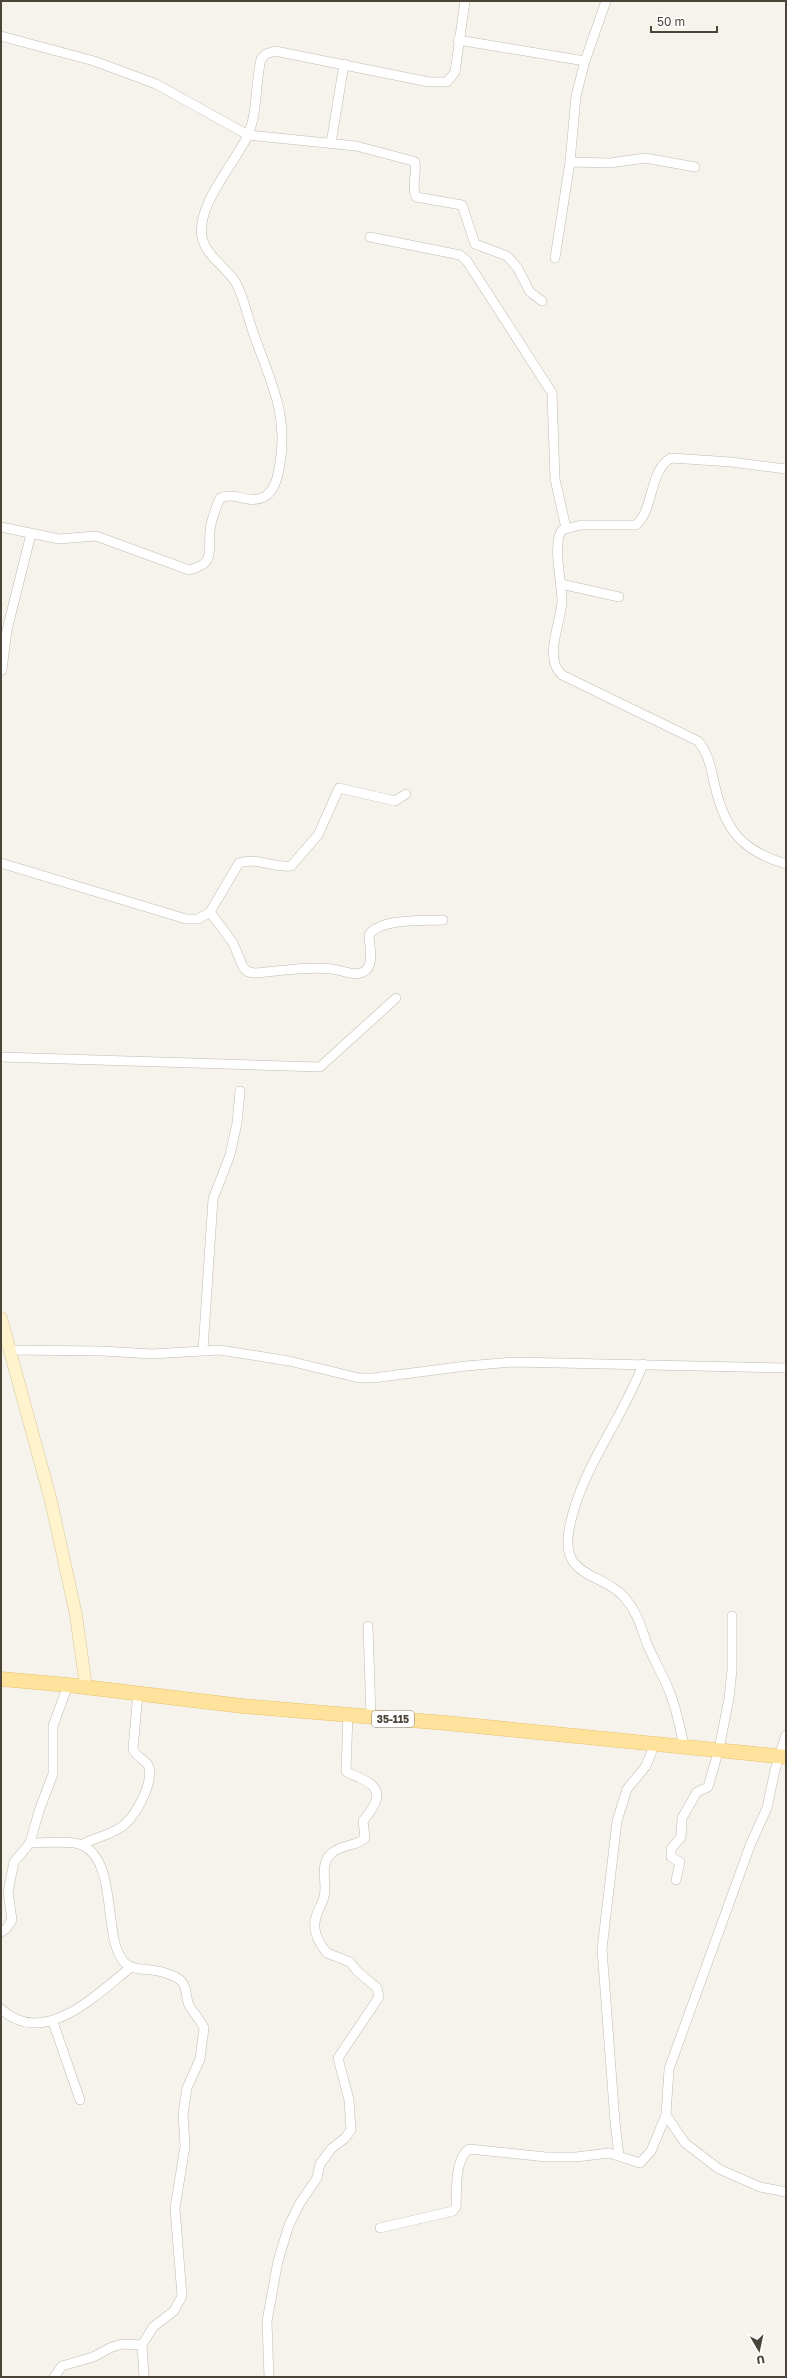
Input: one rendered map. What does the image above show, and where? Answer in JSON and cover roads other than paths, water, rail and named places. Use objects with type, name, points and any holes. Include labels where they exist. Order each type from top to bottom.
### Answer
[{"type":"main road","name":"35-115","points":[[1,1679],[68,1684],[371,1718],[783,1756]]},
{"type":"street","points":[[1,527],[59,539],[96,536],[189,570],[204,564],[209,558],[211,522],[220,498],[227,494],[254,500],[263,498],[274,487],[282,454],[281,410],[242,295],[230,274],[210,251],[202,237],[202,225],[209,202],[248,135],[261,60],[266,54],[275,52],[344,64],[429,82],[447,82],[455,72],[458,40],[465,1]]},
{"type":"street","points":[[555,258],[570,162],[576,96],[606,1]]},
{"type":"street","points":[[1,36],[94,61],[156,84],[248,135],[356,146],[416,162],[414,187],[416,197],[462,205],[476,244],[507,256],[517,267],[530,292],[542,301]]},
{"type":"street","points":[[458,40],[586,61]]},
{"type":"street","points":[[332,143],[344,64]]},
{"type":"street","points":[[570,162],[610,163],[645,158],[695,167]]},
{"type":"street","points":[[370,237],[460,256],[467,261],[552,393],[555,479],[566,528]]},
{"type":"street","points":[[786,469],[671,458],[667,460],[659,472],[642,517],[636,525],[581,525],[566,528],[560,533],[558,544],[561,610],[553,659],[556,670],[570,679],[698,740],[709,760],[719,804],[728,824],[744,844],[756,853],[786,864]]},
{"type":"street","points":[[2,670],[7,630],[31,534]]},
{"type":"street","points":[[561,584],[619,597]]},
{"type":"street","points":[[1,864],[186,919],[198,919],[210,912],[239,863],[249,860],[279,868],[291,866],[318,835],[339,788],[395,801],[406,794]]},
{"type":"street","points":[[210,912],[233,943],[243,968],[248,972],[255,973],[305,968],[332,969],[356,974],[363,972],[369,967],[369,935],[377,928],[395,923],[442,920]]},
{"type":"street","points":[[1,1057],[320,1067],[396,998]]},
{"type":"street","points":[[203,1350],[213,1199],[230,1155],[237,1123],[240,1091]]},
{"type":"street","points":[[1,1318],[52,1501],[76,1615],[86,1687]]},
{"type":"street","points":[[10,1350],[95,1350],[152,1354],[203,1350],[254,1354],[359,1378],[389,1377],[498,1363],[643,1364],[786,1368]]},
{"type":"street","points":[[643,1364],[629,1398],[590,1469],[572,1516],[569,1544],[572,1557],[579,1570],[619,1592],[638,1616],[648,1646],[670,1694],[684,1746]]},
{"type":"street","points":[[676,1880],[680,1862],[671,1857],[671,1849],[681,1837],[682,1818],[697,1792],[708,1787],[726,1717],[732,1670],[732,1616]]},
{"type":"street","points":[[368,1626],[371,1718]]},
{"type":"street","points":[[1,1932],[6,1929],[12,1920],[8,1892],[14,1862],[30,1843],[39,1811],[53,1774],[53,1726],[68,1684]]},
{"type":"street","points":[[30,1843],[81,1844],[125,1825],[132,1818],[145,1792],[149,1778],[147,1763],[135,1754],[134,1749],[138,1693]]},
{"type":"street","points":[[269,2377],[267,2321],[278,2261],[289,2225],[300,2203],[317,2178],[320,2164],[330,2149],[345,2138],[351,2130],[348,2094],[338,2058],[379,1997],[377,1988],[357,1971],[350,1962],[327,1953],[315,1930],[316,1916],[324,1896],[323,1872],[328,1858],[338,1849],[353,1845],[365,1838],[363,1821],[373,1807],[377,1795],[376,1787],[371,1783],[346,1771],[348,1715]]},
{"type":"street","points":[[380,2228],[453,2211],[456,2208],[458,2172],[463,2156],[469,2149],[546,2157],[576,2157],[609,2153],[634,2162],[645,2160],[651,2151],[666,2115],[669,2069],[751,1842],[767,1808],[783,1756],[786,1735]]},
{"type":"street","points":[[619,2156],[615,2122],[602,1949],[617,1821],[627,1789],[646,1766],[655,1743]]},
{"type":"street","points":[[81,1844],[91,1853],[99,1867],[107,1890],[117,1949],[125,1964],[131,1967],[154,1970],[180,1979],[184,1985],[189,2006],[200,2019],[205,2033],[200,2059],[187,2088],[183,2114],[184,2146],[175,2208],[182,2296],[174,2311],[153,2327],[142,2345],[144,2377]]},
{"type":"street","points":[[1,2009],[9,2016],[19,2021],[37,2023],[53,2022],[79,2007],[131,1967]]},
{"type":"street","points":[[53,2022],[80,2100]]},
{"type":"street","points":[[666,2115],[685,2143],[719,2169],[760,2187],[786,2192]]},
{"type":"street","points":[[54,2377],[62,2366],[93,2357],[112,2347],[122,2344],[142,2345]]}]
